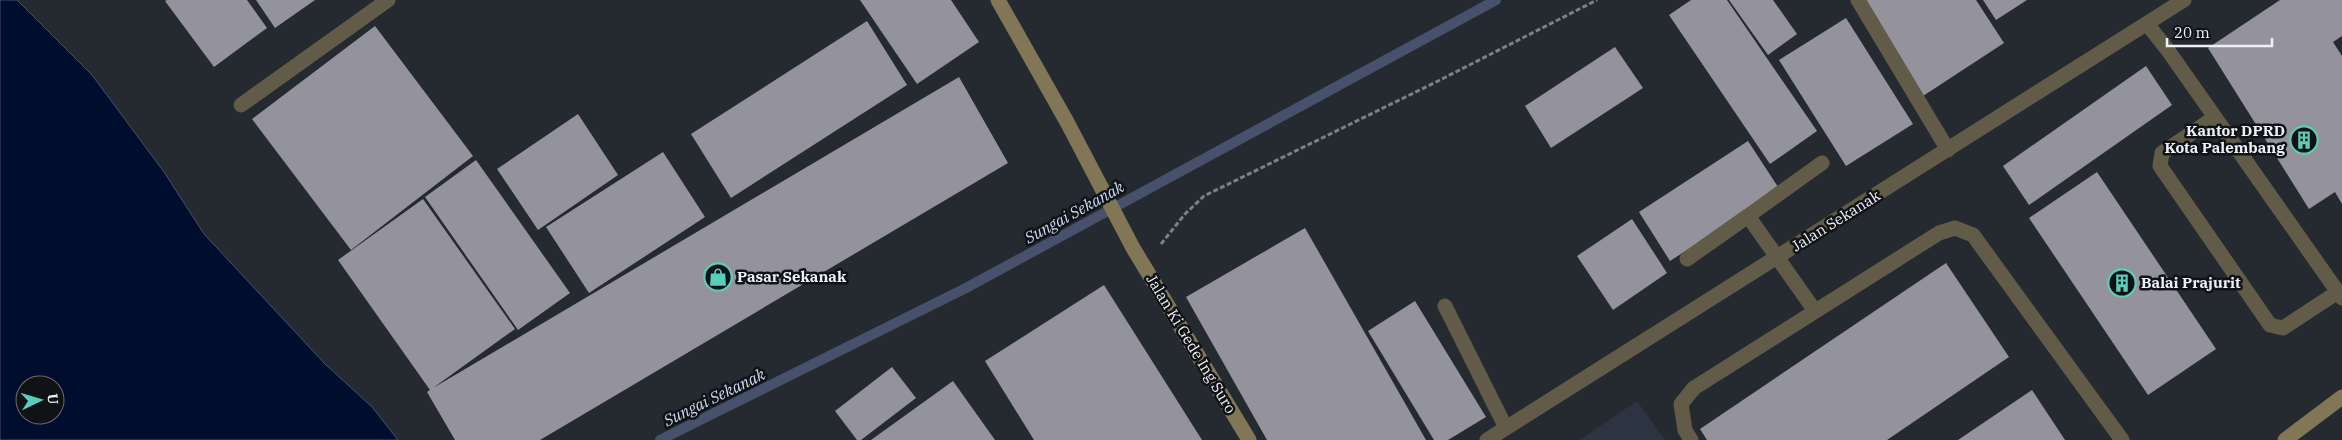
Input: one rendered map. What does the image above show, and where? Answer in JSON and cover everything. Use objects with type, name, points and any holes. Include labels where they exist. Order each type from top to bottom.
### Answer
[{"type":"street","points":[[240,105],[388,0]]},
{"type":"street","name":"Jalan Ki Gede Ing Suro","points":[[999,0],[1067,122],[1133,248],[1249,440]]},
{"type":"street","points":[[1858,0],[1948,150]]},
{"type":"street","name":"Jalan Sekanak","points":[[1487,440],[2148,25],[2184,0]]},
{"type":"street","points":[[2148,25],[2167,49],[2340,295],[2283,328],[2270,325],[2160,166],[2162,153],[2214,118]]},
{"type":"street","points":[[1687,258],[1822,163]]},
{"type":"street","points":[[1748,216],[1815,311]]},
{"type":"street","points":[[1691,440],[1685,430],[1681,404],[1694,388],[1940,233],[1955,228],[1963,229],[1973,235],[2122,440]]},
{"type":"street","points":[[1445,306],[1506,428]]},
{"type":"street","points":[[2285,440],[2342,397]]},
{"type":"path","points":[[1144,266],[1186,214],[1204,196],[1597,0]]},
{"type":"shaded area","points":[[1637,401],[1665,440],[1580,440]]},
{"type":"water","points":[[0,0],[17,0],[92,75],[164,172],[204,234],[325,364],[372,407],[398,440],[0,440]]},
{"type":"building","points":[[247,0],[267,28],[214,67],[165,1]]},
{"type":"building","points":[[256,0],[315,0],[275,28]]},
{"type":"building","points":[[860,0],[951,0],[979,42],[917,84]]},
{"type":"building","points":[[1691,0],[1727,0],[1817,131],[1770,164],[1669,15]]},
{"type":"building","points":[[1729,0],[1773,0],[1797,34],[1768,55]]},
{"type":"building","points":[[1860,0],[1976,0],[2004,43],[1923,96]]},
{"type":"building","points":[[1983,0],[2027,0],[1996,20]]},
{"type":"building","name":"Kantor DPRD Kota Palembang","points":[[2280,0],[2342,0],[2342,36],[2333,42],[2342,56],[2342,204],[2335,192],[2309,209],[2208,48]]},
{"type":"building","points":[[1846,18],[1913,124],[1846,166],[1779,60]]},
{"type":"building","points":[[867,21],[907,85],[731,198],[691,134]]},
{"type":"building","points":[[375,26],[473,156],[351,250],[252,119]]},
{"type":"building","points":[[1615,47],[1643,88],[1551,148],[1525,106]]},
{"type":"building","points":[[2146,66],[2172,105],[2029,205],[2003,166]]},
{"type":"building","name":"Pasar Sekanak","points":[[959,77],[1008,163],[540,440],[455,440],[427,392],[430,390],[338,260],[423,199],[515,329],[433,388]]},
{"type":"building","points":[[578,114],[618,175],[538,230],[497,169]]},
{"type":"building","points":[[1748,141],[1780,190],[1670,261],[1639,212]]},
{"type":"building","points":[[663,152],[705,217],[589,293],[546,227]]},
{"type":"building","points":[[476,160],[570,293],[518,330],[425,197]]},
{"type":"building","name":"Balai Prajurit","points":[[2097,172],[2216,349],[2148,395],[2029,218]]},
{"type":"building","points":[[1632,219],[1667,273],[1613,310],[1577,256]]},
{"type":"building","points":[[1305,228],[1426,440],[1267,440],[1186,297]]},
{"type":"building","points":[[1946,263],[2009,357],[1887,440],[1707,440],[1700,429]]},
{"type":"building","points":[[1104,285],[1202,440],[1034,440],[985,361]]},
{"type":"building","points":[[1415,301],[1486,417],[1448,440],[1434,440],[1368,331]]},
{"type":"building","points":[[892,367],[916,398],[861,440],[857,440],[835,411]]},
{"type":"building","points":[[953,381],[995,440],[871,440]]},
{"type":"building","points":[[2032,390],[2065,440],[1958,440]]},
{"type":"waterway","name":"Sungai Sekanak","points":[[660,440],[966,288],[1496,0]]},
{"type":"place","name":"Kantor DPRD Kota Palembang","points":[[2304,140]]},
{"type":"place","name":"Pasar Sekanak","points":[[718,277]]},
{"type":"place","name":"Balai Prajurit","points":[[2122,283]]}]
